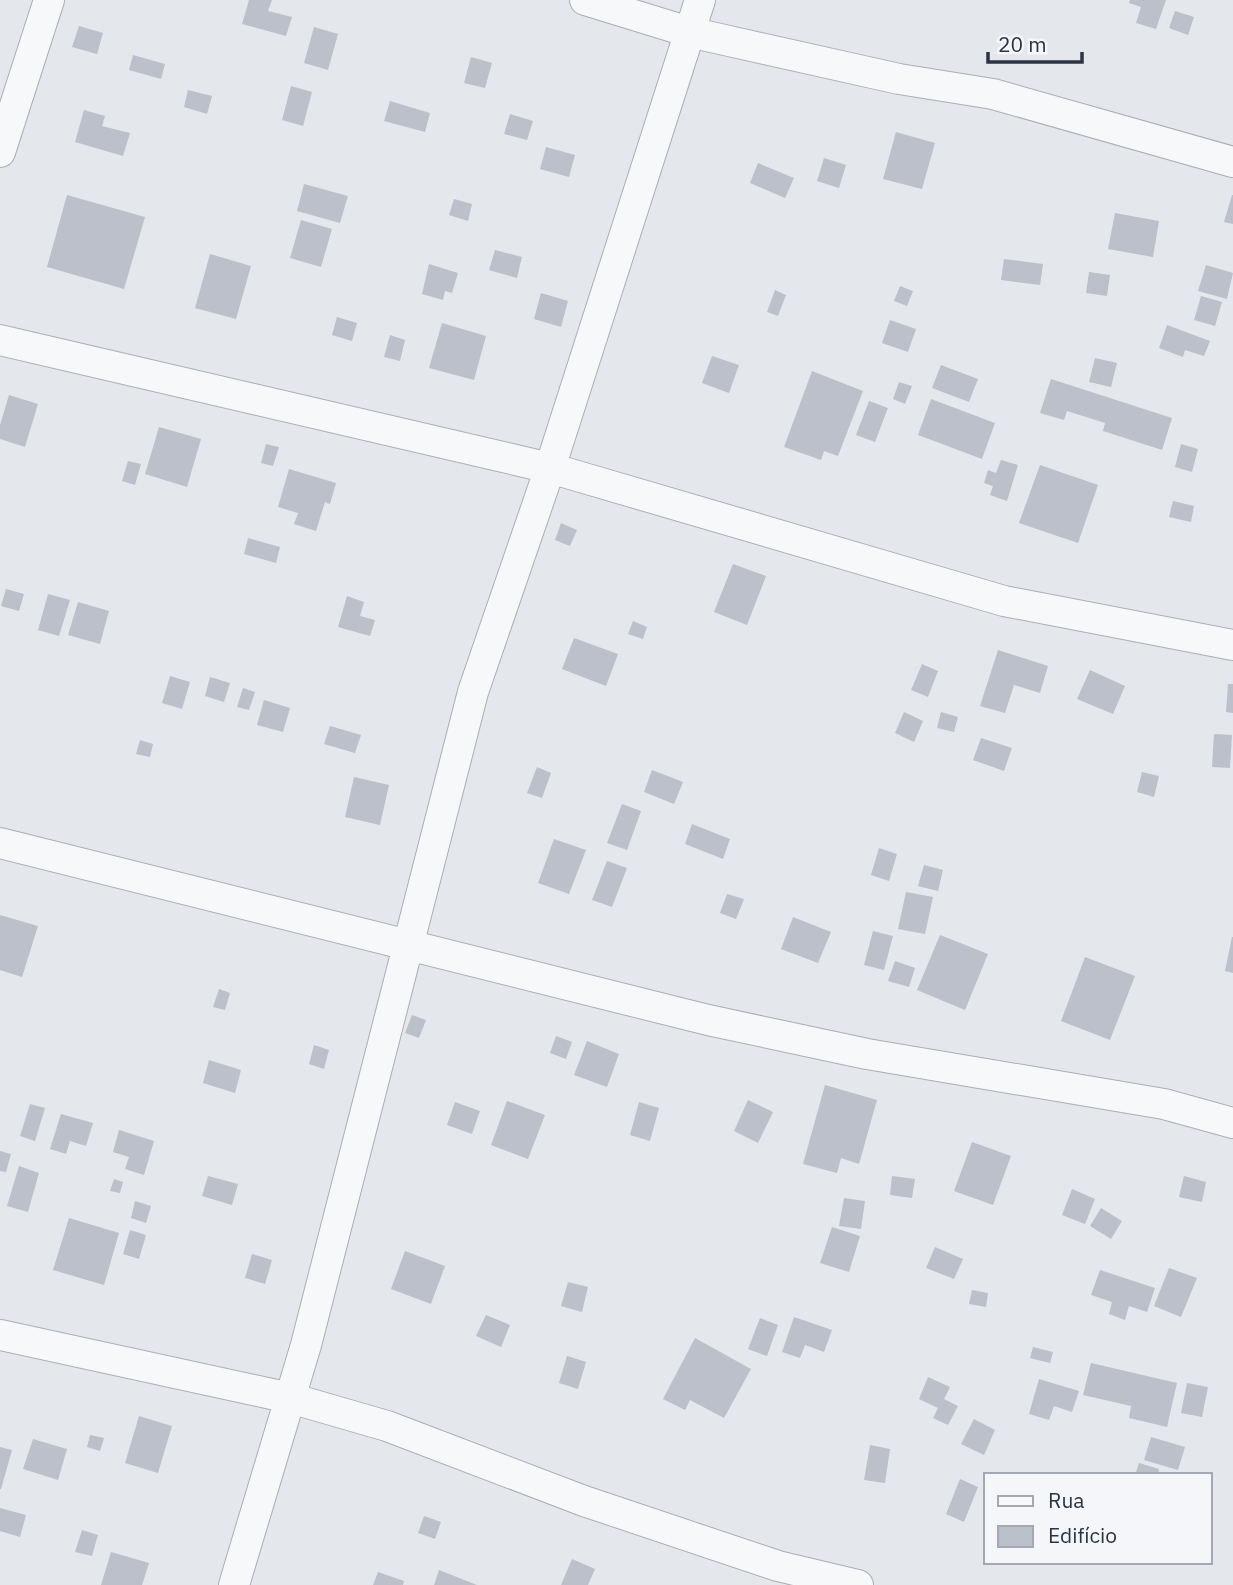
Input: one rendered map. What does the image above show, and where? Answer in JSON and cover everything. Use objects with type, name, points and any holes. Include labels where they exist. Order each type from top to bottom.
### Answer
[{"type":"street","points":[[0,152],[49,0]]},
{"type":"street","points":[[585,0],[689,32],[899,79],[993,94],[1233,162]]},
{"type":"street","points":[[234,1585],[310,1332],[472,692],[550,468],[700,0]]},
{"type":"street","points":[[0,340],[550,468],[1004,601],[1233,645]]},
{"type":"street","points":[[0,843],[708,1020],[867,1054],[1164,1104],[1233,1123]]},
{"type":"street","points":[[0,1335],[290,1398],[387,1426],[584,1501],[778,1566],[858,1585]]},
{"type":"building","points":[[249,0],[272,0],[268,11],[292,17],[286,36],[242,24]]},
{"type":"building","points":[[1130,0],[1166,0],[1156,29],[1136,23],[1141,7],[1129,3]]},
{"type":"building","points":[[1175,11],[1194,17],[1188,35],[1169,28]]},
{"type":"building","points":[[79,26],[103,33],[97,54],[72,47]]},
{"type":"building","points":[[314,27],[338,34],[328,70],[304,63]]},
{"type":"building","points":[[133,55],[165,64],[161,79],[129,70]]},
{"type":"building","points":[[471,57],[492,63],[485,88],[464,83]]},
{"type":"building","points":[[291,86],[312,92],[303,126],[282,120]]},
{"type":"building","points":[[188,90],[212,96],[207,114],[184,107]]},
{"type":"building","points":[[390,101],[430,113],[425,132],[384,121]]},
{"type":"building","points":[[84,110],[105,116],[102,126],[130,133],[123,156],[75,142]]},
{"type":"building","points":[[510,114],[533,121],[527,140],[504,134]]},
{"type":"building","points":[[896,132],[935,143],[922,189],[883,179]]},
{"type":"building","points":[[546,147],[575,155],[569,177],[540,169]]},
{"type":"building","points":[[824,158],[846,165],[839,188],[817,181]]},
{"type":"building","points":[[758,163],[794,178],[785,198],[750,183]]},
{"type":"building","points":[[304,184],[348,196],[340,223],[297,211]]},
{"type":"building","points":[[67,195],[145,217],[124,289],[47,267]]},
{"type":"building","points":[[1233,195],[1233,224],[1224,222]]},
{"type":"building","points":[[454,199],[472,204],[468,221],[449,215]]},
{"type":"building","points":[[1115,213],[1159,221],[1153,257],[1108,249]]},
{"type":"building","points":[[301,220],[332,229],[321,267],[290,258]]},
{"type":"building","points":[[495,250],[522,257],[517,278],[489,270]]},
{"type":"building","points":[[210,254],[251,266],[236,319],[195,308]]},
{"type":"building","points":[[1004,259],[1043,264],[1040,285],[1001,280]]},
{"type":"building","points":[[429,264],[458,273],[452,293],[445,291],[443,300],[422,294]]},
{"type":"building","points":[[1206,265],[1233,273],[1227,299],[1198,291]]},
{"type":"building","points":[[1089,272],[1110,275],[1107,296],[1086,293]]},
{"type":"building","points":[[900,286],[913,291],[907,306],[894,301]]},
{"type":"building","points":[[775,290],[786,295],[778,316],[767,312]]},
{"type":"building","points":[[541,293],[568,301],[561,327],[534,319]]},
{"type":"building","points":[[1201,296],[1222,302],[1215,326],[1194,320]]},
{"type":"building","points":[[337,317],[357,323],[352,341],[332,335]]},
{"type":"building","points":[[890,320],[916,329],[908,352],[882,343]]},
{"type":"building","points":[[442,323],[486,336],[474,380],[429,368]]},
{"type":"building","points":[[1167,325],[1210,341],[1204,356],[1185,350],[1183,357],[1159,348]]},
{"type":"building","points":[[390,335],[405,340],[400,361],[384,357]]},
{"type":"building","points":[[712,356],[739,365],[729,393],[702,383]]},
{"type":"building","points":[[1095,358],[1117,363],[1111,387],[1089,382]]},
{"type":"building","points":[[941,365],[978,379],[969,402],[932,388]]},
{"type":"building","points":[[812,371],[863,391],[838,456],[824,451],[821,460],[784,447]]},
{"type":"building","points":[[1051,379],[1172,418],[1162,450],[1103,431],[1105,423],[1067,411],[1064,420],[1040,413]]},
{"type":"building","points":[[899,382],[912,386],[905,404],[893,399]]},
{"type":"building","points":[[9,395],[38,404],[25,447],[0,439],[0,425]]},
{"type":"building","points":[[931,399],[995,423],[982,459],[918,435]]},
{"type":"building","points":[[869,401],[888,408],[875,442],[856,435]]},
{"type":"building","points":[[159,427],[201,439],[187,487],[145,474]]},
{"type":"building","points":[[266,444],[279,447],[273,466],[261,463]]},
{"type":"building","points":[[1181,444],[1198,449],[1192,472],[1175,467]]},
{"type":"building","points":[[1001,460],[1018,465],[1007,501],[990,495],[993,486],[984,483],[988,470],[996,473]]},
{"type":"building","points":[[128,461],[141,464],[135,485],[122,481]]},
{"type":"building","points":[[1040,465],[1098,485],[1078,543],[1019,523]]},
{"type":"building","points":[[289,469],[336,483],[330,504],[325,502],[316,531],[294,524],[298,513],[278,507]]},
{"type":"building","points":[[1173,501],[1194,506],[1191,522],[1169,517]]},
{"type":"building","points":[[561,523],[577,530],[570,546],[555,540]]},
{"type":"building","points":[[248,538],[280,547],[276,563],[244,554]]},
{"type":"building","points":[[733,564],[766,576],[747,625],[714,612]]},
{"type":"building","points":[[6,589],[24,594],[19,611],[1,606]]},
{"type":"building","points":[[48,594],[70,600],[59,636],[38,630]]},
{"type":"building","points":[[347,596],[364,602],[360,616],[375,620],[370,636],[338,627]]},
{"type":"building","points":[[78,602],[109,611],[100,644],[68,635]]},
{"type":"building","points":[[633,621],[647,627],[643,639],[628,634]]},
{"type":"building","points":[[574,638],[618,654],[606,686],[562,669]]},
{"type":"building","points":[[998,650],[1048,666],[1040,693],[1014,685],[1005,713],[980,706]]},
{"type":"building","points":[[922,664],[938,671],[928,697],[911,690]]},
{"type":"building","points":[[1090,670],[1125,686],[1113,714],[1077,699]]},
{"type":"building","points":[[170,676],[190,682],[182,709],[162,703]]},
{"type":"building","points":[[210,677],[230,683],[224,702],[205,696]]},
{"type":"building","points":[[1228,684],[1233,684],[1233,713],[1226,712]]},
{"type":"building","points":[[243,688],[255,692],[249,710],[237,707]]},
{"type":"building","points":[[264,700],[290,708],[283,732],[257,725]]},
{"type":"building","points":[[904,712],[923,721],[914,742],[895,733]]},
{"type":"building","points":[[941,712],[958,717],[954,732],[937,728]]},
{"type":"building","points":[[330,726],[361,735],[355,753],[324,744]]},
{"type":"building","points":[[1214,734],[1232,735],[1230,768],[1212,767]]},
{"type":"building","points":[[981,738],[1012,748],[1004,771],[973,760]]},
{"type":"building","points":[[140,740],[153,744],[150,757],[136,754]]},
{"type":"building","points":[[537,767],[551,773],[542,798],[527,793]]},
{"type":"building","points":[[652,770],[683,782],[674,804],[644,792]]},
{"type":"building","points":[[1142,772],[1159,776],[1154,797],[1137,792]]},
{"type":"building","points":[[354,777],[389,785],[380,825],[345,817]]},
{"type":"building","points":[[622,804],[641,811],[627,850],[607,843]]},
{"type":"building","points":[[692,824],[730,839],[723,859],[685,844]]},
{"type":"building","points":[[554,839],[586,850],[569,894],[538,883]]},
{"type":"building","points":[[879,848],[897,854],[889,881],[871,875]]},
{"type":"building","points":[[607,861],[627,868],[612,907],[592,900]]},
{"type":"building","points":[[924,865],[943,870],[938,891],[918,886]]},
{"type":"building","points":[[906,892],[933,897],[925,934],[898,929]]},
{"type":"building","points":[[727,894],[744,899],[736,919],[720,913]]},
{"type":"building","points":[[0,915],[38,926],[22,977],[0,970]]},
{"type":"building","points":[[793,917],[831,932],[818,963],[781,949]]},
{"type":"building","points":[[873,931],[893,936],[884,970],[864,965]]},
{"type":"building","points":[[940,935],[988,954],[965,1010],[917,990]]},
{"type":"building","points":[[1233,937],[1233,973],[1225,971]]},
{"type":"building","points":[[1085,957],[1135,976],[1110,1040],[1061,1021]]},
{"type":"building","points":[[895,961],[915,968],[909,987],[888,981]]},
{"type":"building","points":[[219,989],[230,993],[225,1010],[213,1007]]},
{"type":"building","points":[[412,1015],[426,1020],[419,1038],[405,1033]]},
{"type":"building","points":[[556,1036],[572,1042],[566,1059],[550,1053]]},
{"type":"building","points":[[587,1041],[619,1054],[607,1087],[574,1075]]},
{"type":"building","points":[[314,1045],[329,1050],[324,1069],[309,1064]]},
{"type":"building","points":[[209,1060],[241,1070],[235,1093],[203,1083]]},
{"type":"building","points":[[825,1085],[877,1100],[859,1164],[841,1158],[837,1173],[803,1164]]},
{"type":"building","points":[[748,1100],[773,1112],[758,1143],[734,1131]]},
{"type":"building","points":[[507,1101],[545,1115],[528,1159],[491,1145]]},
{"type":"building","points":[[455,1102],[480,1111],[472,1134],[447,1125]]},
{"type":"building","points":[[639,1102],[659,1108],[650,1141],[630,1135]]},
{"type":"building","points":[[30,1104],[45,1108],[35,1141],[20,1136]]},
{"type":"building","points":[[61,1114],[93,1123],[86,1146],[70,1141],[66,1154],[50,1149]]},
{"type":"building","points":[[119,1130],[154,1141],[144,1175],[125,1169],[129,1157],[113,1152]]},
{"type":"building","points":[[972,1142],[1011,1156],[993,1205],[954,1191]]},
{"type":"building","points":[[0,1151],[11,1154],[6,1172],[0,1171]]},
{"type":"building","points":[[19,1166],[39,1173],[28,1212],[7,1206]]},
{"type":"building","points":[[208,1176],[238,1184],[232,1205],[202,1196]]},
{"type":"building","points":[[892,1176],[915,1179],[912,1198],[890,1195]]},
{"type":"building","points":[[1184,1176],[1206,1182],[1202,1202],[1179,1197]]},
{"type":"building","points":[[114,1179],[123,1182],[120,1193],[110,1191]]},
{"type":"building","points":[[1072,1189],[1095,1199],[1085,1224],[1062,1215]]},
{"type":"building","points":[[844,1198],[865,1201],[861,1229],[839,1226]]},
{"type":"building","points":[[135,1201],[151,1206],[146,1223],[131,1218]]},
{"type":"building","points":[[1101,1208],[1122,1221],[1111,1239],[1090,1226]]},
{"type":"building","points":[[69,1218],[119,1233],[104,1285],[53,1270]]},
{"type":"building","points":[[832,1227],[860,1236],[849,1272],[820,1263]]},
{"type":"building","points":[[130,1230],[146,1235],[139,1259],[123,1254]]},
{"type":"building","points":[[935,1247],[963,1259],[954,1279],[926,1268]]},
{"type":"building","points":[[405,1251],[445,1266],[431,1304],[391,1289]]},
{"type":"building","points":[[252,1254],[272,1260],[265,1284],[245,1278]]},
{"type":"building","points":[[1169,1268],[1197,1278],[1181,1317],[1154,1306]]},
{"type":"building","points":[[1100,1270],[1155,1288],[1147,1312],[1129,1306],[1125,1320],[1109,1314],[1112,1302],[1091,1295]]},
{"type":"building","points":[[568,1282],[588,1287],[582,1312],[561,1306]]},
{"type":"building","points":[[972,1290],[988,1293],[986,1307],[969,1304]]},
{"type":"building","points":[[486,1315],[510,1325],[501,1347],[476,1336]]},
{"type":"building","points":[[794,1317],[832,1330],[824,1352],[805,1345],[800,1358],[782,1352]]},
{"type":"building","points":[[760,1318],[778,1325],[767,1356],[748,1349]]},
{"type":"building","points":[[695,1338],[751,1369],[724,1418],[690,1400],[685,1410],[663,1399]]},
{"type":"building","points":[[1033,1347],[1053,1352],[1050,1363],[1030,1358]]},
{"type":"building","points":[[567,1356],[586,1362],[578,1389],[559,1383]]},
{"type":"building","points":[[1091,1363],[1177,1383],[1167,1427],[1129,1418],[1131,1406],[1083,1395]]},
{"type":"building","points":[[928,1377],[950,1387],[944,1399],[958,1406],[948,1425],[933,1418],[938,1408],[919,1399]]},
{"type":"building","points":[[1039,1379],[1079,1391],[1072,1412],[1054,1406],[1049,1420],[1029,1414]]},
{"type":"building","points":[[1187,1383],[1208,1387],[1202,1417],[1181,1413]]},
{"type":"building","points":[[139,1416],[172,1426],[158,1473],[125,1463]]},
{"type":"building","points":[[974,1419],[995,1430],[984,1455],[961,1444]]},
{"type":"building","points":[[90,1435],[104,1438],[100,1451],[87,1447]]},
{"type":"building","points":[[1151,1437],[1185,1447],[1178,1470],[1144,1460]]},
{"type":"building","points":[[33,1439],[67,1449],[58,1480],[23,1469]]},
{"type":"building","points":[[870,1445],[890,1449],[885,1483],[864,1480]]},
{"type":"building","points":[[0,1447],[12,1450],[1,1489],[0,1489]]},
{"type":"building","points":[[1139,1463],[1159,1469],[1158,1473],[1136,1473]]},
{"type":"building","points":[[960,1479],[978,1487],[964,1522],[946,1514]]},
{"type":"building","points":[[0,1508],[26,1515],[20,1537],[0,1531]]},
{"type":"building","points":[[424,1516],[441,1522],[435,1539],[418,1533]]},
{"type":"building","points":[[82,1530],[98,1535],[92,1556],[75,1552]]},
{"type":"building","points":[[111,1552],[149,1563],[142,1585],[101,1585]]},
{"type":"building","points":[[572,1559],[595,1569],[588,1585],[561,1585]]},
{"type":"building","points":[[439,1570],[477,1585],[434,1585]]},
{"type":"building","points":[[378,1572],[404,1581],[403,1585],[373,1585]]}]
